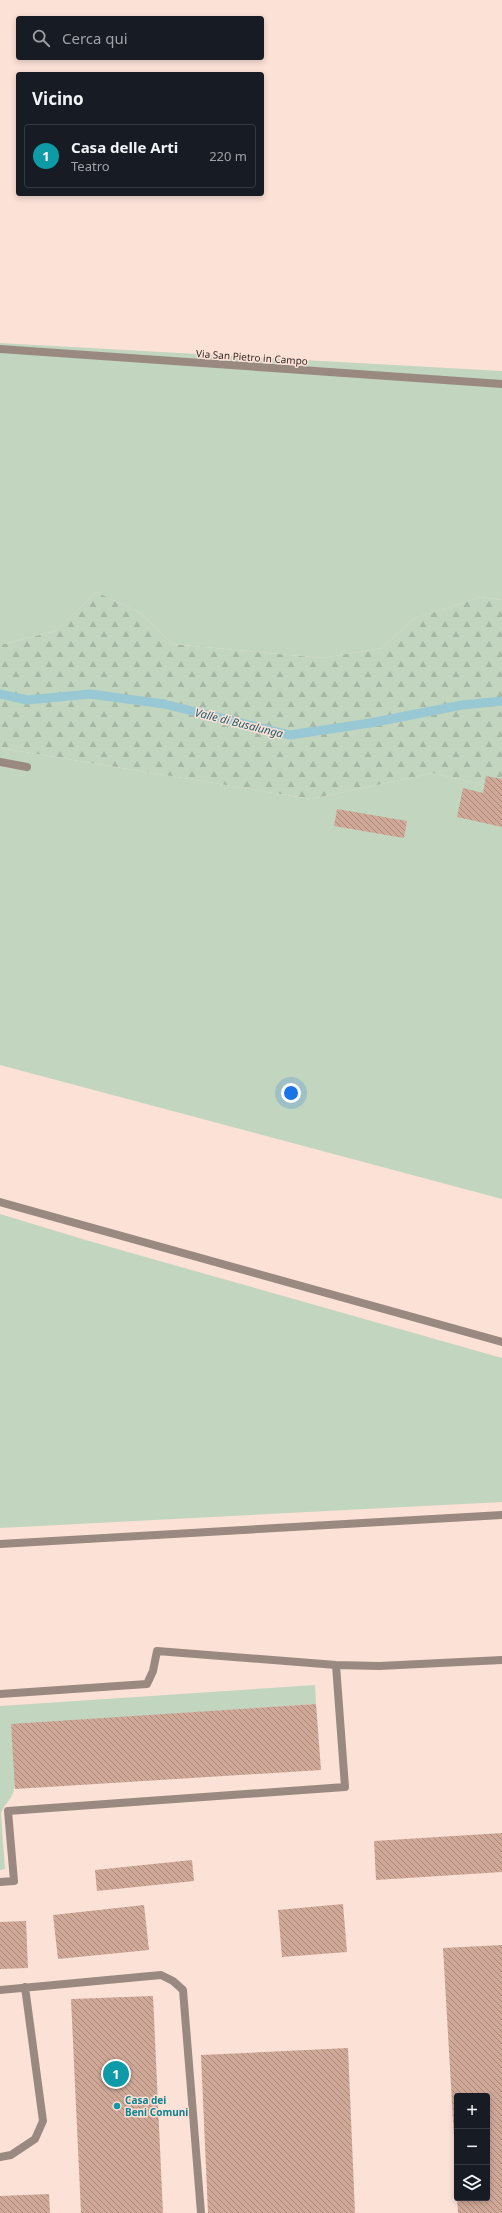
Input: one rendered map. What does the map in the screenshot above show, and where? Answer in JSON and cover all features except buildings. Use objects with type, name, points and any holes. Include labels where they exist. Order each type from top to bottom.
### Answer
[{"type":"street","name":"Via San Pietro in Campo","points":[[0,349],[502,384]]},
{"type":"street","points":[[0,762],[27,766]]},
{"type":"street","points":[[0,1202],[502,1342]]},
{"type":"street","points":[[0,1544],[502,1515]]},
{"type":"street","points":[[0,1694],[148,1684],[153,1671],[157,1651],[336,1665],[379,1666],[502,1660]]},
{"type":"street","points":[[0,1882],[14,1881],[8,1811],[345,1787],[336,1665]]},
{"type":"street","points":[[0,1990],[161,1975],[173,1981],[182,1990],[201,2213]]},
{"type":"street","points":[[0,2157],[11,2155],[34,2139],[43,2122],[25,1987]]},
{"type":"green space","points":[[0,343],[502,371],[502,600],[480,597],[413,619],[382,648],[322,658],[172,644],[140,613],[97,592],[55,631],[0,645]]},
{"type":"green space","points":[[97,592],[140,613],[172,644],[322,658],[382,648],[413,619],[480,597],[502,600],[502,790],[433,773],[311,799],[0,748],[0,645],[55,631]]},
{"type":"green space","points":[[0,748],[311,799],[433,773],[502,790],[502,1199],[0,1065]]},
{"type":"green space","points":[[0,1214],[89,1241],[502,1358],[502,1502],[0,1528]]},
{"type":"green space","points":[[315,1685],[316,1704],[11,1725],[15,1785],[13,1794],[3,1808],[1,1814],[5,1869],[0,1870],[0,1706]]},
{"type":"waterway","name":"Valle di Busalunga","points":[[0,694],[27,700],[90,694],[164,704],[290,735],[370,723],[462,705],[502,701]]},
{"type":"place","name":"Casa delle Arti","points":[[116,2074]]},
{"type":"place","name":"Casa dei Beni Comuni","points":[[117,2106]]}]
